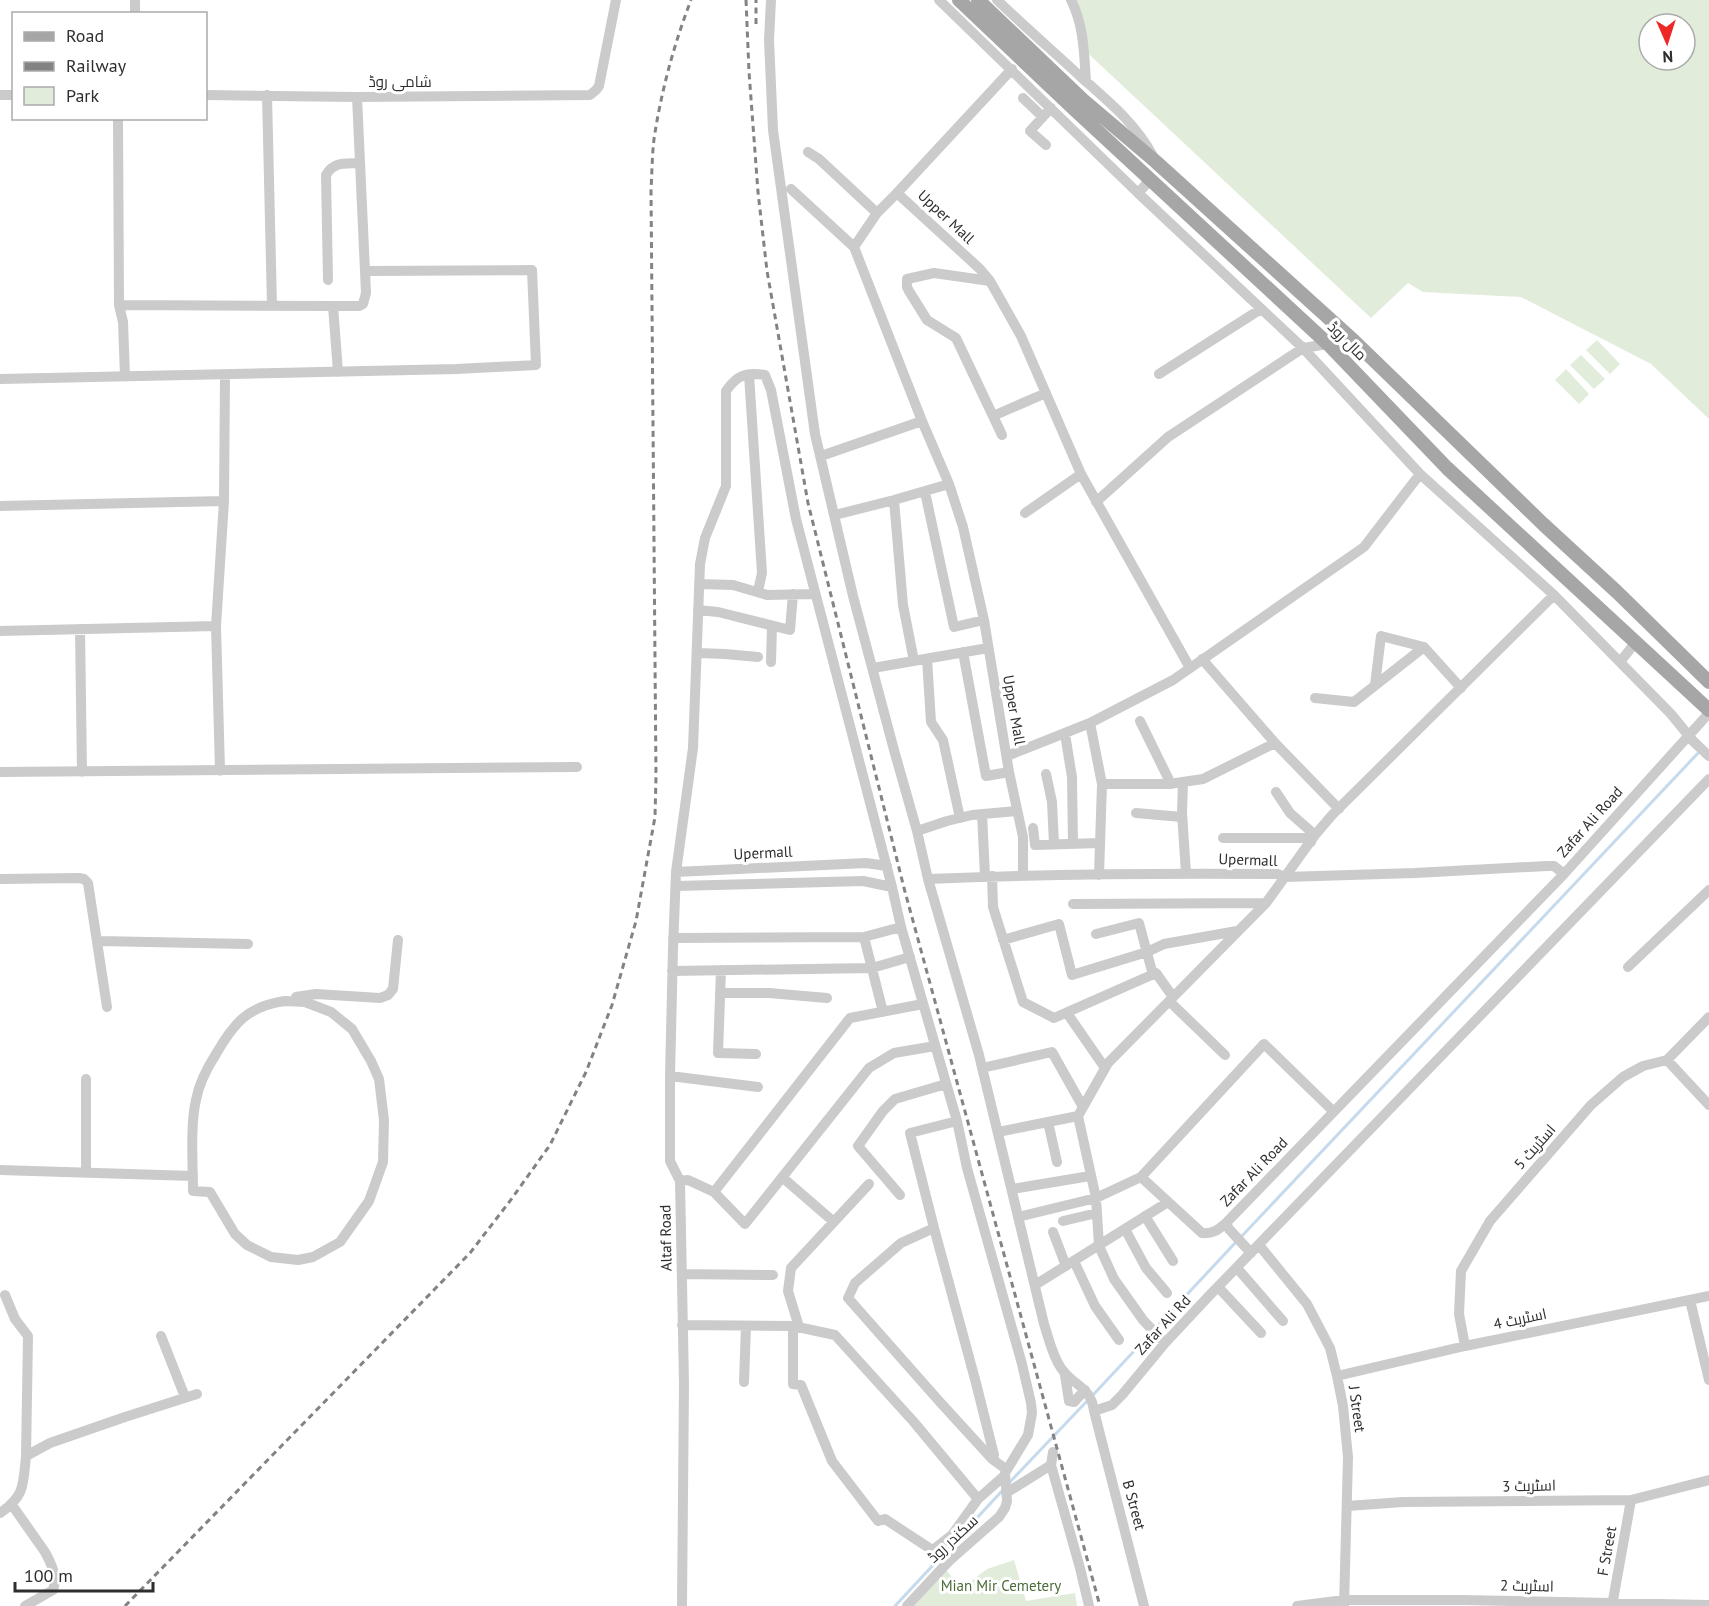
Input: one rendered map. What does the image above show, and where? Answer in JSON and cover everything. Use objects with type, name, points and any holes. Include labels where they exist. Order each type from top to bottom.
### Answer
[{"type":"main road","name":"مال روڈ","points":[[959,0],[1079,105],[1155,161],[1354,341],[1709,682]]},
{"type":"main road","name":"مال روڈ","points":[[978,0],[1151,179],[1328,344],[1447,468],[1709,711]]},
{"type":"main road","points":[[1692,664],[1709,669]]},
{"type":"street","name":"شامی روڈ","points":[[207,95],[584,96],[594,93],[599,86],[616,0]]},
{"type":"street","points":[[771,0],[769,40],[773,130],[815,434],[853,596],[928,879],[982,1068],[1051,1346],[1057,1363],[1065,1375],[1090,1399]]},
{"type":"street","points":[[939,0],[1138,193],[1303,348],[1420,474],[1554,595],[1709,756]]},
{"type":"street","points":[[998,0],[1133,126],[1144,139],[1155,161]]},
{"type":"street","points":[[1071,0],[1077,11],[1084,44],[1086,81]]},
{"type":"street","points":[[897,193],[1012,69]]},
{"type":"street","points":[[267,94],[272,306]]},
{"type":"street","points":[[119,305],[359,306],[363,304],[366,293],[357,97]]},
{"type":"street","points":[[1023,98],[1043,117]]},
{"type":"street","points":[[1046,145],[1030,131],[1051,108]]},
{"type":"street","points":[[118,120],[119,305],[123,322],[125,376]]},
{"type":"street","points":[[808,152],[819,159],[878,213]]},
{"type":"street","points":[[328,280],[326,175],[336,164],[360,163]]},
{"type":"street","points":[[1138,193],[1151,179]]},
{"type":"street","points":[[791,189],[854,247]]},
{"type":"street","name":"Upper Mall","points":[[1023,875],[1023,837],[1009,772],[984,620],[963,527],[949,484],[854,247],[878,213],[897,193],[990,280],[1021,336],[1081,474],[1190,668]]},
{"type":"street","points":[[0,380],[498,368],[536,365],[532,270],[365,271]]},
{"type":"street","points":[[990,280],[934,273],[908,279],[907,283],[909,291],[927,320],[956,338],[1002,435]]},
{"type":"street","points":[[333,306],[338,372]]},
{"type":"street","points":[[1159,374],[1261,309]]},
{"type":"street","points":[[1303,348],[1308,326]]},
{"type":"street","points":[[1096,502],[1168,437],[1303,348],[1328,344]]},
{"type":"street","points":[[758,591],[762,573],[749,375],[754,374],[765,375],[771,390],[796,519],[814,594],[901,927],[957,1121],[967,1168],[1031,1403],[1032,1413],[1028,1435],[1006,1481]]},
{"type":"street","points":[[220,771],[216,626],[224,501],[225,375]]},
{"type":"street","name":"Altaf Road","points":[[682,1606],[684,1384],[680,1181],[670,1161],[672,971],[676,872],[693,748],[700,564],[705,538],[726,486],[726,391],[734,380],[749,375]]},
{"type":"street","points":[[993,416],[1046,393]]},
{"type":"street","points":[[821,456],[922,421]]},
{"type":"street","points":[[1025,513],[1081,474]]},
{"type":"street","points":[[1007,756],[1090,723],[1173,680],[1364,546],[1420,474]]},
{"type":"street","points":[[835,515],[894,501],[949,484]]},
{"type":"street","points":[[925,492],[954,627],[984,620]]},
{"type":"street","points":[[0,506],[224,501]]},
{"type":"street","points":[[894,501],[903,605],[914,661]]},
{"type":"street","points":[[699,584],[733,585],[767,595],[814,594]]},
{"type":"street","points":[[698,610],[718,612],[790,630],[793,594]]},
{"type":"street","points":[[998,1132],[1048,1122],[1081,1112],[1108,1062],[1266,903],[1313,838],[1339,809],[1554,595]]},
{"type":"street","points":[[0,631],[216,626]]},
{"type":"street","points":[[771,626],[771,662]]},
{"type":"street","points":[[80,629],[82,772]]},
{"type":"street","points":[[1375,685],[1381,636],[1424,647],[1461,688]]},
{"type":"street","points":[[1620,662],[1635,643]]},
{"type":"street","points":[[1315,698],[1354,702],[1424,647]]},
{"type":"street","points":[[873,668],[988,648]]},
{"type":"street","points":[[963,652],[986,776],[1009,772]]},
{"type":"street","points":[[697,653],[758,657]]},
{"type":"street","points":[[927,659],[931,722],[943,740],[960,818]]},
{"type":"street","points":[[1202,659],[1275,743],[1339,809]]},
{"type":"street","name":"Zafar Ali Road","points":[[1251,1247],[1227,1226],[1333,1111],[1564,874],[1691,739],[1709,711]]},
{"type":"street","points":[[1140,721],[1171,784]]},
{"type":"street","points":[[1090,723],[1102,784],[1099,875]]},
{"type":"street","points":[[1065,734],[1071,777],[1073,844]]},
{"type":"street","points":[[1102,784],[1171,784],[1203,779],[1275,743]]},
{"type":"street","points":[[0,772],[577,767]]},
{"type":"street","points":[[1046,774],[1052,802],[1054,844]]},
{"type":"street","points":[[1251,1247],[1709,779]]},
{"type":"street","points":[[1183,782],[1182,817],[1186,873]]},
{"type":"street","points":[[1276,792],[1290,813],[1313,838]]},
{"type":"street","points":[[917,831],[960,818],[1017,811]]},
{"type":"street","points":[[1136,813],[1182,817]]},
{"type":"street","points":[[982,814],[993,907],[1023,1002],[1054,1018],[1156,973],[1171,999],[1225,1055]]},
{"type":"street","points":[[1033,828],[1035,845],[1100,843]]},
{"type":"street","points":[[1223,838],[1313,838]]},
{"type":"street","name":"Upermall","points":[[676,872],[866,863],[886,866]]},
{"type":"street","name":"Upermall","points":[[928,879],[1186,873],[1278,874],[1285,877],[1547,866],[1554,866],[1564,874]]},
{"type":"street","points":[[0,879],[84,879],[88,883],[107,1007]]},
{"type":"street","points":[[676,886],[863,881],[892,887]]},
{"type":"street","points":[[1628,967],[1709,890]]},
{"type":"street","points":[[1073,904],[1266,903]]},
{"type":"street","points":[[1096,934],[1139,923],[1153,975]]},
{"type":"street","points":[[1003,940],[1059,924],[1072,975],[1147,952],[1164,944],[1238,931]]},
{"type":"street","points":[[673,938],[864,937],[901,927]]},
{"type":"street","points":[[864,937],[883,1012]]},
{"type":"street","points":[[277,1002],[305,1002],[331,1012],[352,1029],[371,1061],[378,1079],[384,1120],[383,1162],[369,1200],[340,1242],[313,1257],[298,1260],[271,1257],[247,1245],[235,1234],[210,1192],[193,1191],[194,1111],[199,1086],[227,1034],[237,1022],[256,1009],[277,1002],[277,1000],[316,994],[380,998],[388,994],[393,989],[398,940]]},
{"type":"street","points":[[98,941],[249,944]]},
{"type":"street","points":[[672,971],[872,968],[910,957]]},
{"type":"street","points":[[721,970],[718,1053],[756,1054]]},
{"type":"street","points":[[720,993],[770,993],[827,998]]},
{"type":"street","points":[[714,1192],[850,1018],[922,1004]]},
{"type":"street","points":[[1067,1013],[1105,1068]]},
{"type":"street","name":"اسٹریٹ 5","points":[[1465,1346],[1459,1314],[1461,1271],[1490,1221],[1591,1104],[1633,1071],[1666,1060],[1709,1017]]},
{"type":"street","points":[[1018,1217],[1096,1198],[1141,1177],[1264,1044],[1333,1111]]},
{"type":"street","points":[[680,1181],[688,1180],[714,1192],[745,1224],[869,1068],[894,1053],[935,1046]]},
{"type":"street","points":[[982,1068],[1052,1052],[1081,1112],[1090,1176],[1096,1198],[1099,1246],[1114,1279],[1143,1320],[1165,1343]]},
{"type":"street","points":[[1666,1060],[1709,1105]]},
{"type":"street","points":[[670,1076],[759,1087]]},
{"type":"street","points":[[86,1079],[86,1172]]},
{"type":"street","points":[[900,1195],[858,1146],[883,1111],[895,1099],[946,1084]]},
{"type":"street","points":[[957,1121],[910,1133],[979,1393],[994,1455],[992,1459]]},
{"type":"street","points":[[1048,1122],[1057,1162]]},
{"type":"street","points":[[0,1170],[193,1176]]},
{"type":"street","points":[[1012,1189],[1090,1176]]},
{"type":"street","points":[[782,1177],[834,1222]]},
{"type":"street","points":[[1141,1177],[1202,1233],[1208,1234],[1227,1226]]},
{"type":"street","points":[[869,1184],[791,1268],[788,1292],[796,1327],[793,1384],[801,1384],[832,1461],[878,1521],[885,1519],[941,1555],[952,1534],[978,1499],[1006,1481],[1051,1465]]},
{"type":"street","points":[[1035,1285],[1168,1202]]},
{"type":"street","points":[[1064,1221],[1097,1213]]},
{"type":"street","points":[[1145,1216],[1173,1261]]},
{"type":"street","points":[[934,1228],[901,1243],[855,1283],[848,1298],[992,1459],[1006,1481]]},
{"type":"street","points":[[1125,1229],[1146,1268],[1167,1293]]},
{"type":"street","points":[[1053,1232],[1095,1306],[1119,1341]]},
{"type":"street","name":"Zafar Ali Rd","points":[[1065,1375],[1069,1401],[1090,1399],[1112,1405],[1165,1343],[1237,1268],[1251,1247]]},
{"type":"street","name":"J Street","points":[[1251,1247],[1307,1304],[1330,1348],[1343,1406],[1348,1457],[1344,1603]]},
{"type":"street","points":[[1237,1268],[1283,1322]]},
{"type":"street","points":[[682,1274],[772,1275]]},
{"type":"street","points":[[1218,1287],[1261,1333]]},
{"type":"street","points":[[0,1513],[17,1500],[21,1491],[26,1456],[28,1336],[15,1319],[5,1295]]},
{"type":"street","name":"اسٹریٹ 4","points":[[1337,1376],[1465,1346],[1709,1296]]},
{"type":"street","points":[[1690,1300],[1709,1380]]},
{"type":"street","points":[[682,1325],[796,1327],[836,1335],[913,1421],[978,1499]]},
{"type":"street","points":[[744,1382],[746,1326]]},
{"type":"street","points":[[161,1336],[185,1397]]},
{"type":"street","points":[[26,1456],[50,1443],[197,1394]]},
{"type":"street","name":"B Street","points":[[1090,1399],[1144,1606]]},
{"type":"street","points":[[1053,1452],[1051,1465],[1089,1606]]},
{"type":"street","name":"اسٹریٹ 3","points":[[1347,1506],[1403,1502],[1631,1500],[1709,1480]]},
{"type":"street","name":"سکندر روڈ","points":[[907,1606],[941,1555],[999,1517],[1005,1508],[1006,1481]]},
{"type":"street","name":"F Street","points":[[1613,1605],[1631,1500]]},
{"type":"street","points":[[12,1505],[45,1552],[55,1580],[53,1590],[25,1606]]},
{"type":"street","name":"اسٹریٹ 2","points":[[1297,1606],[1344,1603],[1709,1605]]},
{"type":"green space","points":[[1075,0],[1709,0],[1709,419],[1651,364],[1521,297],[1423,292],[1408,283],[1371,318],[1078,44]]},
{"type":"green space","points":[[1597,340],[1620,364],[1610,374],[1586,350]]},
{"type":"green space","points":[[1581,355],[1605,379],[1594,389],[1570,365]]},
{"type":"green space","points":[[1566,369],[1589,394],[1579,404],[1555,380]]},
{"type":"green space","name":"Mian Mir Cemetery","points":[[1014,1560],[1026,1601],[1075,1593],[1077,1606],[908,1606],[944,1568],[962,1588],[987,1569]]},
{"type":"waterway","points":[[1241,1237],[1700,751]]},
{"type":"waterway","points":[[1093,1395],[1236,1242]]},
{"type":"waterway","points":[[1008,1484],[1088,1400]]},
{"type":"waterway","points":[[895,1606],[1002,1491]]},
{"type":"railway","points":[[125,1606],[470,1253],[550,1145],[586,1072],[612,1005],[636,921],[655,817],[651,190],[654,139],[660,104],[691,0]]},
{"type":"railway","points":[[746,0],[758,192],[767,271],[808,503],[904,888],[1100,1606]]},
{"type":"railway","points":[[756,0],[756,24]]}]
